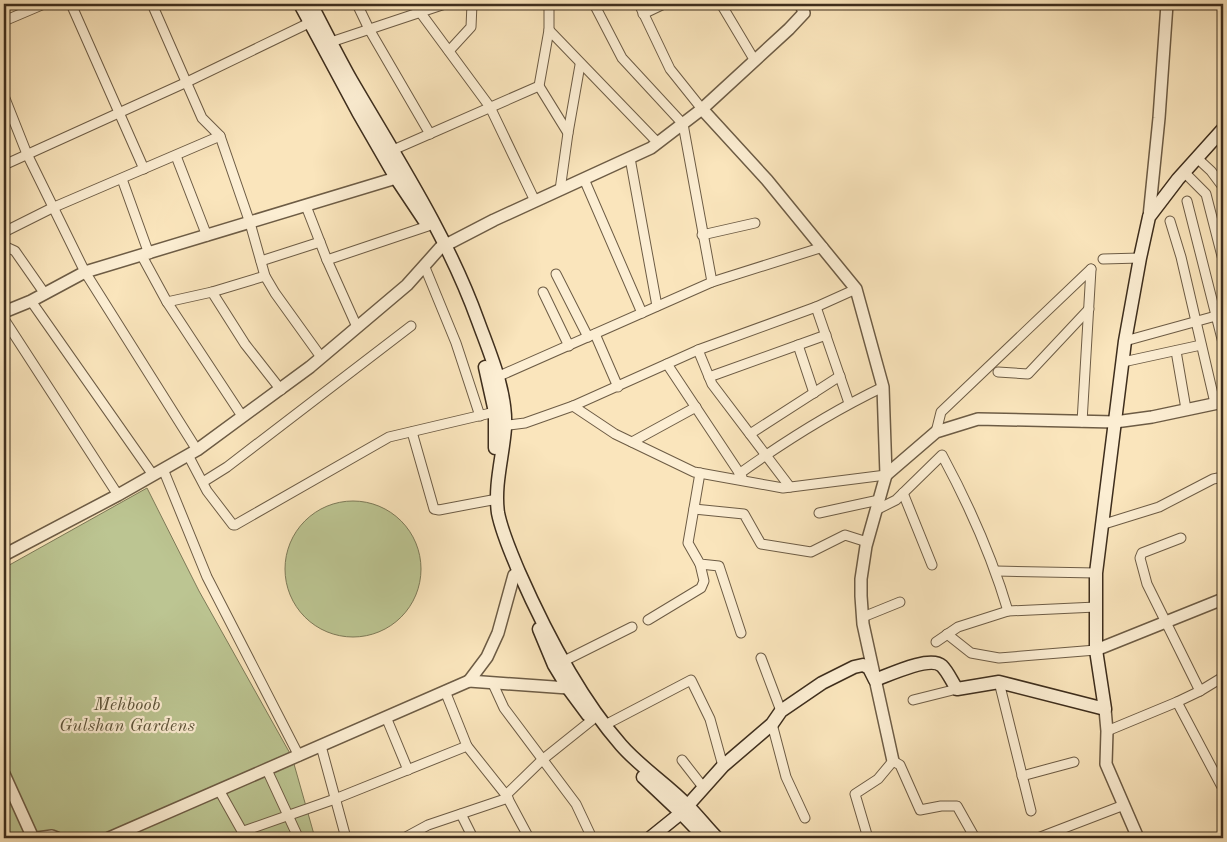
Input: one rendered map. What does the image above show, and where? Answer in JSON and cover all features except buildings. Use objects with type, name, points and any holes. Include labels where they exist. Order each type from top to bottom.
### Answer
[{"type":"main road","points":[[300,4],[396,178],[443,246],[488,376],[495,412],[500,426],[492,500],[494,518],[514,575],[554,665],[568,688],[616,752],[717,838]]},
{"type":"main road","points":[[311,4],[393,150],[443,246],[478,320],[502,395],[498,511],[501,525],[528,593],[564,661],[605,724],[632,756],[685,809],[705,838]]},
{"type":"main road","points":[[650,838],[685,809],[722,766],[772,724],[781,710],[822,683],[854,667],[863,665],[868,668],[875,680],[917,665],[935,662],[941,666],[957,689],[999,682],[1105,709],[1096,650],[1096,573],[1125,341],[1140,258],[1149,217],[1184,172],[1223,129]]},
{"type":"street","points":[[4,21],[44,4]]},
{"type":"street","points":[[71,4],[144,169]]},
{"type":"street","points":[[152,4],[202,118],[220,136],[250,223],[265,276],[275,294],[321,358]]},
{"type":"street","points":[[357,4],[369,29],[430,134]]},
{"type":"street","points":[[331,42],[369,29],[418,8],[444,4]]},
{"type":"street","points":[[449,51],[471,27],[472,4]]},
{"type":"street","points":[[549,4],[549,30],[539,86],[568,133]]},
{"type":"street","points":[[594,4],[622,58],[683,124],[712,282]]},
{"type":"street","points":[[639,4],[670,68],[702,109],[767,180],[856,289],[883,386],[886,475],[868,542],[861,579],[862,617],[875,680],[893,761],[900,765],[920,810],[941,806],[957,806],[975,838]]},
{"type":"street","points":[[643,14],[664,4]]},
{"type":"street","points":[[721,4],[755,60]]},
{"type":"street","points":[[4,555],[118,495],[192,453],[281,390],[321,358],[407,285],[443,246],[651,148],[702,109],[790,29],[804,13],[801,4]]},
{"type":"street","points":[[1149,217],[1159,118],[1167,4]]},
{"type":"street","points":[[418,8],[490,107],[535,201]]},
{"type":"street","points":[[4,164],[187,82],[309,23]]},
{"type":"street","points":[[549,30],[580,65],[658,143]]},
{"type":"street","points":[[560,190],[580,65]]},
{"type":"street","points":[[393,150],[539,86]]},
{"type":"street","points":[[4,98],[27,154],[84,272],[192,453],[203,482],[211,496],[233,525],[389,437],[495,412]]},
{"type":"street","points":[[4,232],[52,208],[220,136]]},
{"type":"street","points":[[176,156],[207,236]]},
{"type":"street","points":[[630,158],[657,306]]},
{"type":"street","points":[[1197,158],[1211,171],[1223,187]]},
{"type":"street","points":[[1184,172],[1206,194],[1223,260]]},
{"type":"street","points":[[4,312],[31,301],[84,272],[146,255],[396,178]]},
{"type":"street","points":[[122,179],[146,255],[167,302],[242,416]]},
{"type":"street","points":[[584,179],[642,313]]},
{"type":"street","points":[[1187,201],[1220,315],[1223,343]]},
{"type":"street","points":[[306,206],[326,260],[357,328]]},
{"type":"street","points":[[573,406],[615,434],[694,472],[742,477],[783,488],[886,475],[936,432],[978,419],[1115,422],[1152,417],[1219,402],[1201,346],[1181,257],[1170,221]]},
{"type":"street","points":[[702,235],[754,223]]},
{"type":"street","points":[[326,260],[428,226]]},
{"type":"street","points":[[261,261],[320,242]]},
{"type":"street","points":[[4,246],[14,251],[44,294]]},
{"type":"street","points":[[497,377],[712,282],[823,247]]},
{"type":"street","points":[[1103,259],[1140,258]]},
{"type":"street","points":[[424,265],[456,343],[480,416]]},
{"type":"street","points":[[936,432],[941,412],[1091,269],[1082,422]]},
{"type":"street","points":[[556,274],[618,386]]},
{"type":"street","points":[[167,302],[212,292],[265,276]]},
{"type":"street","points":[[500,426],[525,423],[573,406],[698,350],[816,307],[856,289]]},
{"type":"street","points":[[212,292],[245,344],[281,390]]},
{"type":"street","points":[[544,292],[569,346]]},
{"type":"street","points":[[31,301],[158,472],[206,577],[299,756]]},
{"type":"street","points":[[816,307],[849,403]]},
{"type":"street","points":[[998,372],[1028,374],[1089,309]]},
{"type":"street","points":[[1125,341],[1220,315]]},
{"type":"street","points":[[4,319],[118,495]]},
{"type":"street","points":[[203,482],[235,461],[411,326]]},
{"type":"street","points":[[710,377],[826,335]]},
{"type":"street","points":[[798,345],[814,393]]},
{"type":"street","points":[[1123,362],[1201,346]]},
{"type":"street","points":[[698,350],[712,384],[790,487]]},
{"type":"street","points":[[1176,350],[1186,410]]},
{"type":"street","points":[[667,364],[742,477]]},
{"type":"street","points":[[750,434],[840,376]]},
{"type":"street","points":[[742,477],[766,455],[849,403],[883,386]]},
{"type":"street","points":[[632,442],[696,407]]},
{"type":"street","points":[[412,432],[434,509],[439,510],[492,500]]},
{"type":"street","points":[[820,513],[878,505],[896,500],[942,455],[971,512],[996,571],[1008,611]]},
{"type":"street","points":[[648,620],[701,588],[704,581],[700,564],[688,543],[700,473]]},
{"type":"street","points":[[1102,525],[1160,507],[1213,479],[1223,477]]},
{"type":"street","points":[[904,493],[932,565]]},
{"type":"street","points":[[694,509],[744,514],[761,544],[811,552],[846,535],[868,542]]},
{"type":"street","points":[[1181,538],[1140,555],[1147,584],[1200,691]]},
{"type":"street","points":[[700,564],[719,566],[741,633]]},
{"type":"street","points":[[996,571],[1096,573]]},
{"type":"street","points":[[469,681],[487,657],[498,633],[514,575]]},
{"type":"street","points":[[948,634],[971,653],[999,658],[1096,650],[1223,599]]},
{"type":"street","points":[[862,617],[900,602]]},
{"type":"street","points":[[936,642],[958,627],[1008,611],[1096,607]]},
{"type":"street","points":[[564,661],[632,627]]},
{"type":"street","points":[[761,658],[781,710]]},
{"type":"street","points":[[1107,731],[1177,702],[1223,677]]},
{"type":"street","points":[[605,724],[691,680],[710,719],[722,766]]},
{"type":"street","points":[[109,838],[469,681],[568,688]]},
{"type":"street","points":[[999,682],[1031,811]]},
{"type":"street","points":[[1212,683],[1223,686]]},
{"type":"street","points":[[493,684],[504,708],[576,804],[592,838]]},
{"type":"street","points":[[913,700],[957,689]]},
{"type":"street","points":[[445,691],[466,746],[507,796],[529,838]]},
{"type":"street","points":[[1177,702],[1222,787]]},
{"type":"street","points":[[1105,709],[1107,731],[1106,764],[1138,838]]},
{"type":"street","points":[[386,717],[408,770]]},
{"type":"street","points":[[404,838],[428,825],[507,796],[542,760],[592,720]]},
{"type":"street","points":[[772,724],[786,777],[805,818]]},
{"type":"street","points":[[321,746],[346,838]]},
{"type":"street","points":[[219,790],[242,832],[335,799],[466,746]]},
{"type":"street","points":[[682,760],[703,787]]},
{"type":"street","points":[[868,838],[855,794],[878,779],[893,761]]},
{"type":"street","points":[[1022,776],[1074,762]]},
{"type":"street","points":[[267,770],[298,837]]},
{"type":"street","points":[[4,774],[33,838]]},
{"type":"street","points":[[1038,838],[1124,805]]},
{"type":"street","points":[[461,814],[473,838]]},
{"type":"street","points":[[37,838],[52,836],[57,838]]},
{"type":"green space","name":"Mehboob Gulshan Gardens","points":[[147,488],[199,591],[292,757],[315,838],[4,838],[4,568]]},
{"type":"green space","points":[[353,501],[379,506],[401,521],[416,543],[421,569],[416,595],[401,617],[379,632],[353,637],[327,632],[305,617],[290,595],[285,569],[290,543],[305,521],[327,506]]}]
